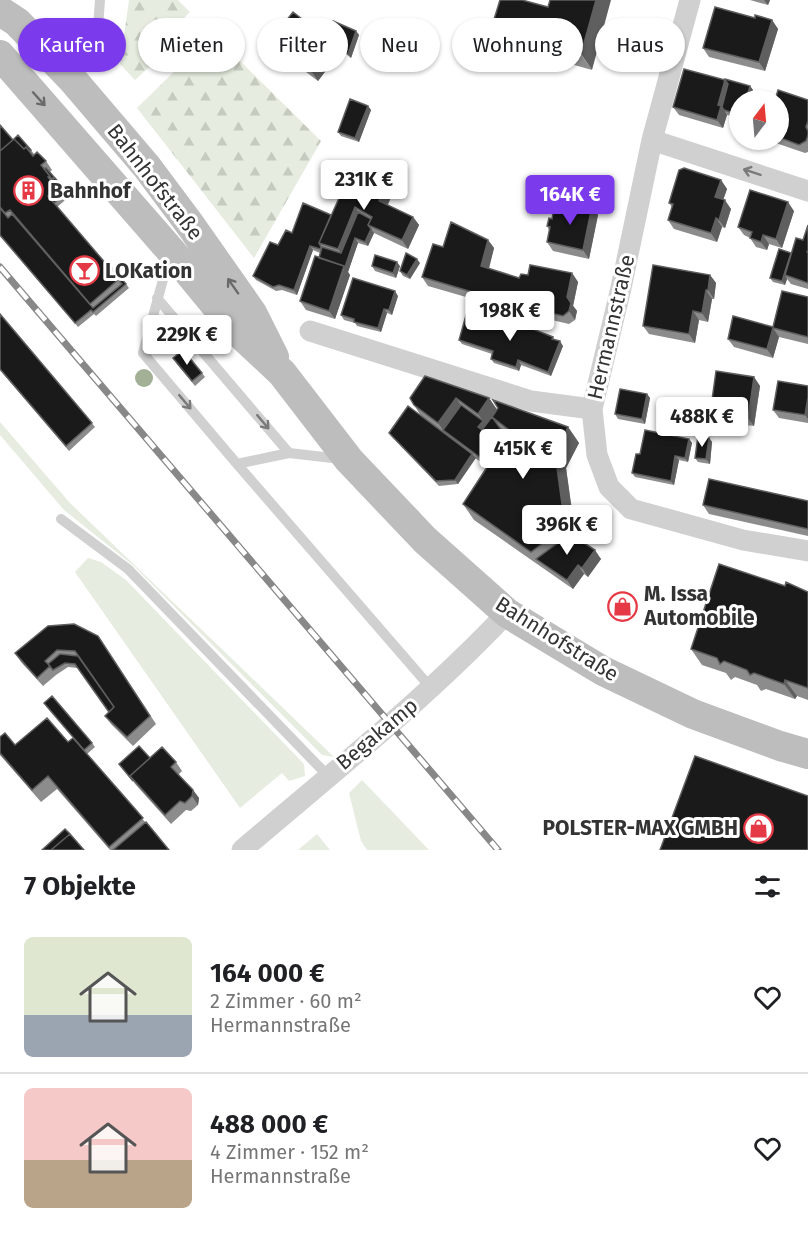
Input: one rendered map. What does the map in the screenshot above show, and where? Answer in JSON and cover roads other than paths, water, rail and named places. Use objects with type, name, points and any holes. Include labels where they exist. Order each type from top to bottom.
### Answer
[{"type":"main road","name":"Bahnhofstraße","points":[[0,11],[17,22],[72,78],[147,167],[252,313],[282,373]]},
{"type":"main road","name":"Bahnhofstraße","points":[[0,55],[171,251],[236,330],[282,373],[349,460],[425,540],[507,613],[603,671],[693,714],[808,754]]},
{"type":"street","name":"Hermannstraße","points":[[690,0],[652,140],[621,288],[592,409],[597,455],[609,487],[631,509],[743,540],[808,551]]},
{"type":"street","points":[[652,140],[808,190]]},
{"type":"street","name":"Hermannstraße","points":[[310,331],[531,401],[592,409]]},
{"type":"street","name":"Begakamp","points":[[242,850],[432,688],[507,613]]},
{"type":"lane","points":[[72,78],[98,27],[100,0]]},
{"type":"lane","points":[[171,251],[143,353],[432,688]]},
{"type":"lane","points":[[157,298],[289,453]]},
{"type":"lane","points":[[237,464],[289,453],[349,460]]},
{"type":"lane","points":[[61,519],[128,569],[328,776]]},
{"type":"railway","points":[[0,267],[498,850]]},
{"type":"place","name":"Bahnhof","points":[[29,191]]},
{"type":"place","name":"LOKation","points":[[84,271]]},
{"type":"place","name":"M. Issa Automobile","points":[[623,606]]},
{"type":"place","name":"POLSTER-MAX GMBH","points":[[759,828]]}]
